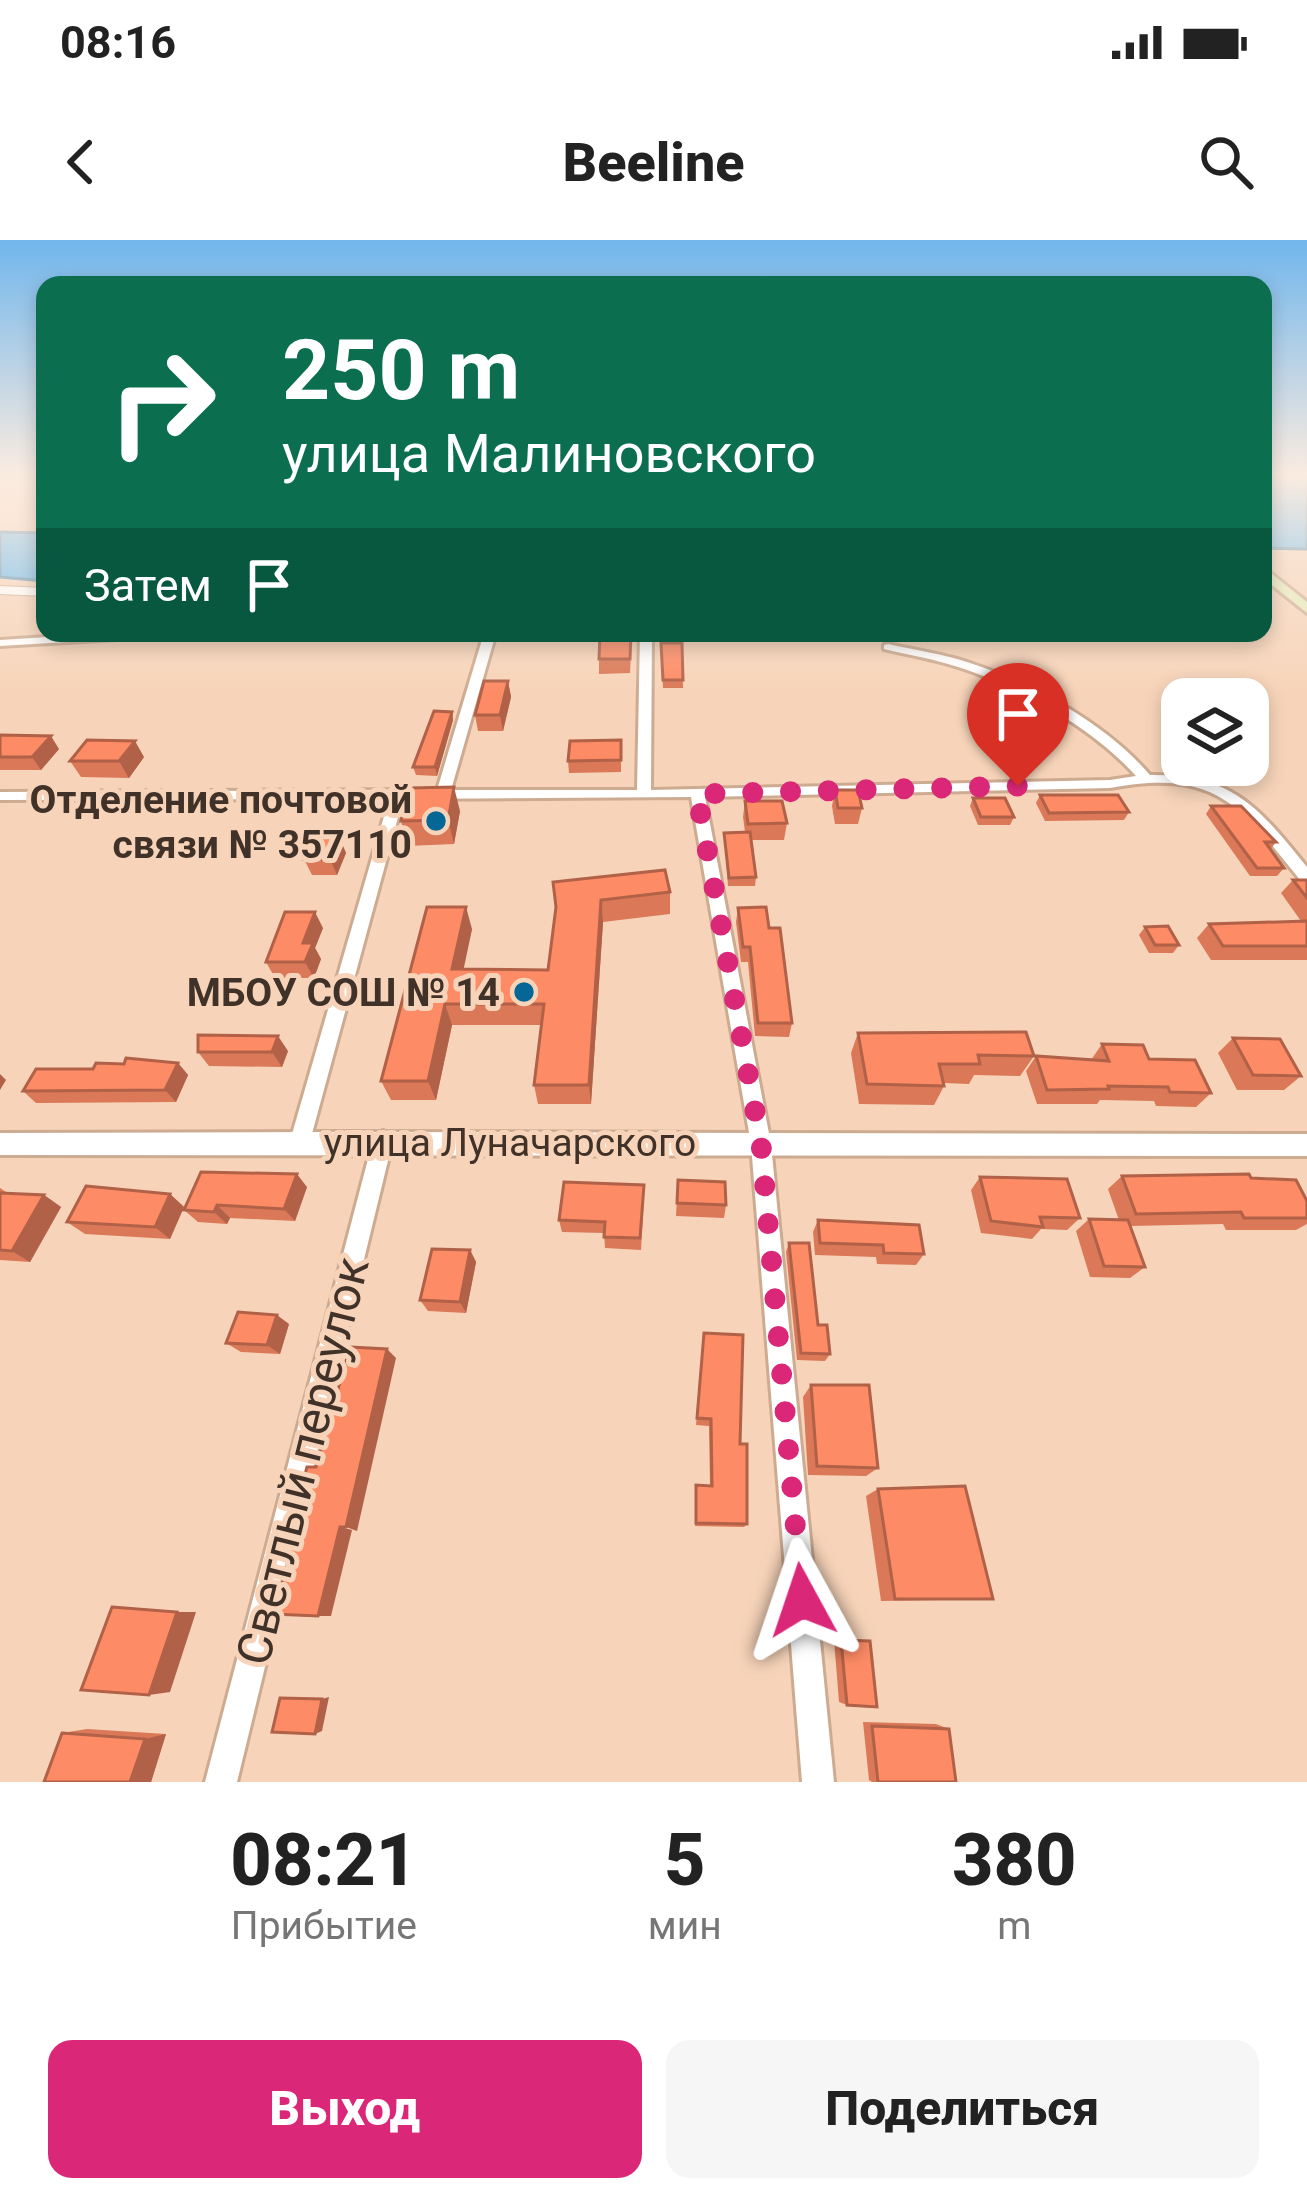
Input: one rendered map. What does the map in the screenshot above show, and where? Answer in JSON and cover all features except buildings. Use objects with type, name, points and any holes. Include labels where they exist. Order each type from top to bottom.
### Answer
[{"type":"main road","points":[[1272,569],[1307,609]]},
{"type":"main road","points":[[1272,577],[1300,597]]},
{"type":"street","points":[[0,590],[36,592]]},
{"type":"street","points":[[0,643],[36,641]]},
{"type":"street","points":[[443,794],[487,642]]},
{"type":"street","points":[[644,794],[646,642]]},
{"type":"street","points":[[888,647],[978,669],[1079,722],[1129,757],[1144,776]]},
{"type":"street","points":[[0,796],[697,794],[1110,784],[1144,776],[1207,788],[1246,808],[1307,877]]},
{"type":"street","points":[[697,794],[761,1144],[818,1782]]},
{"type":"street","points":[[300,1141],[397,796]]},
{"type":"street","name":"улица Луначарского","points":[[0,1144],[383,1140],[1307,1145]]},
{"type":"street","name":"Светлый переулок","points":[[221,1782],[383,1140]]},
{"type":"water","points":[[0,549],[36,549],[36,580],[0,577]]},
{"type":"place","name":"Отделение почтовой связи № 357110","points":[[436,821]]},
{"type":"place","name":"МБОУ СОШ № 14","points":[[524,992]]},
{"type":"route","points":[[802,1600],[761,1144],[697,794],[1018,786]]}]
